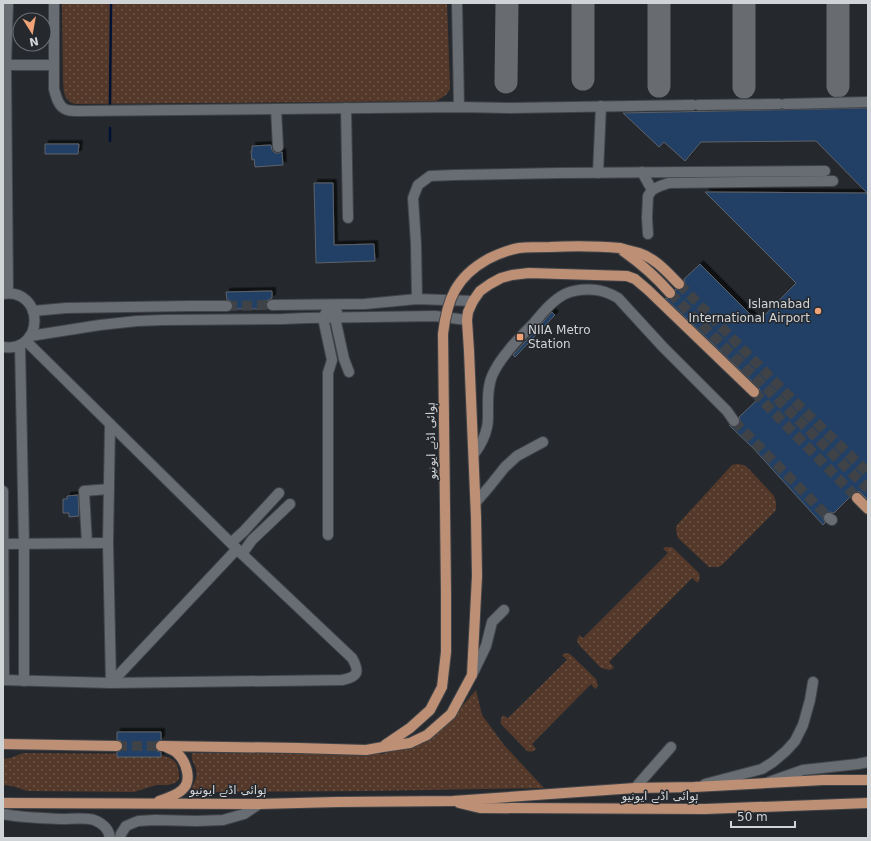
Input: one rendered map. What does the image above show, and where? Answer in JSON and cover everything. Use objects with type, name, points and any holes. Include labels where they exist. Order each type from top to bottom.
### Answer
[{"type":"main road","name":"ہوائی اڈے ایونیو","points":[[383,747],[410,728],[430,710],[442,687],[446,652],[443,334],[447,308],[460,281],[471,270],[480,264],[505,251],[519,248],[598,246],[620,248],[649,257],[679,284]]},
{"type":"main road","points":[[620,248],[641,264],[670,293]]},
{"type":"main road","points":[[467,320],[468,312],[480,291],[501,278],[529,273],[627,276],[634,279],[648,290],[754,392]]},
{"type":"main road","name":"ہوائی اڈے ایونیو","points":[[156,803],[182,790],[187,783],[185,764],[176,752],[163,747],[366,750],[410,743],[427,735],[451,714],[472,675],[477,576],[476,502],[470,351],[467,320]]},
{"type":"main road","points":[[857,498],[868,509]]},
{"type":"main road","points":[[3,744],[117,746]]},
{"type":"main road","name":"ہوائی اڈے ایونیو","points":[[3,803],[259,804],[452,801],[635,788],[694,787],[823,780],[868,780]]},
{"type":"main road","points":[[3,798],[21,803]]},
{"type":"main road","name":"ہوائی اڈے ایونیو","points":[[452,801],[480,808],[705,809],[868,803]]},
{"type":"street","points":[[8,3],[5,65],[6,294],[16,295],[23,298],[29,304],[35,319],[34,328],[26,340],[24,681]]},
{"type":"street","points":[[54,3],[54,89],[61,107],[65,110],[459,107],[511,108],[868,102]]},
{"type":"street","points":[[457,3],[459,107]]},
{"type":"street","points":[[5,65],[54,65]]},
{"type":"street","points":[[598,174],[601,106]]},
{"type":"street","points":[[346,108],[348,218]]},
{"type":"street","points":[[276,109],[278,147]]},
{"type":"street","points":[[416,299],[416,244],[413,198],[418,185],[430,176],[642,172],[825,171]]},
{"type":"street","points":[[642,172],[652,190]]},
{"type":"street","points":[[648,234],[648,196],[652,190],[669,183],[833,181]]},
{"type":"street","points":[[474,454],[483,441],[488,426],[489,387],[492,376],[500,362],[548,307],[559,297],[566,293],[575,291],[600,291],[610,293],[618,298],[662,347],[726,411],[734,421]]},
{"type":"street","points":[[272,305],[365,304],[416,299],[473,301]]},
{"type":"street","points":[[283,305],[283,319]]},
{"type":"street","points":[[323,318],[335,305]]},
{"type":"street","points":[[335,305],[335,318],[344,359],[349,372]]},
{"type":"street","points":[[33,311],[66,308],[227,306]]},
{"type":"street","points":[[3,347],[14,347],[26,340],[100,325],[137,321],[435,316],[467,320]]},
{"type":"street","points":[[323,318],[332,360],[328,373],[328,535]]},
{"type":"street","points":[[3,491],[4,680],[111,683],[342,680],[352,678],[356,673],[357,666],[352,658],[237,548],[26,340]]},
{"type":"street","points":[[110,424],[108,543],[111,683]]},
{"type":"street","points":[[476,502],[505,467],[517,456],[543,442]]},
{"type":"street","points":[[87,543],[84,491],[109,489]]},
{"type":"street","points":[[237,548],[244,532],[279,493]]},
{"type":"street","points":[[111,683],[237,548],[252,540],[290,504]]},
{"type":"street","points":[[3,544],[108,543]]},
{"type":"street","points":[[472,675],[486,646],[492,622],[504,610]]},
{"type":"street","points":[[694,787],[762,769],[774,762],[795,741],[803,726],[813,682]]},
{"type":"street","points":[[635,788],[671,747]]},
{"type":"street","points":[[767,782],[803,770],[868,762]]},
{"type":"street","points":[[120,838],[126,826],[138,821],[223,820],[244,814],[259,804]]},
{"type":"street","points":[[3,814],[40,818],[92,820],[103,825],[110,835],[110,838]]},
{"type":"shaded area","points":[[62,3],[447,3],[450,89],[446,95],[436,101],[75,104],[66,98],[64,89]]},
{"type":"shaded area","points":[[732,465],[744,465],[748,468],[774,496],[776,510],[722,565],[718,567],[709,567],[678,538],[676,527]]},
{"type":"shaded area","points":[[665,547],[672,547],[699,573],[699,582],[698,583],[692,578],[609,662],[614,667],[612,669],[601,668],[579,645],[577,641],[579,635],[583,638],[668,553],[663,549]]},
{"type":"shaded area","points":[[568,653],[596,679],[598,686],[595,689],[591,684],[532,744],[536,749],[532,752],[527,751],[501,724],[501,718],[503,715],[508,718],[567,660],[562,655]]},
{"type":"shaded area","points":[[476,690],[482,715],[504,745],[544,788],[190,792],[196,775],[192,753],[382,754],[407,747],[445,726]]},
{"type":"shaded area","points":[[24,753],[154,754],[170,758],[176,763],[179,772],[179,779],[175,783],[168,785],[156,785],[134,792],[28,791],[13,786],[3,785],[3,759],[11,758]]},
{"type":"building","name":"Islamabad International Airport","points":[[868,108],[868,500],[861,493],[857,491],[855,492],[834,513],[829,512],[824,514],[823,518],[825,523],[823,525],[753,448],[729,425],[735,427],[740,424],[739,417],[760,397],[759,388],[665,298],[675,298],[675,289],[680,290],[684,288],[684,279],[700,264],[758,322],[796,283],[705,192],[867,193],[816,141],[701,142],[685,161],[664,142],[659,147],[623,113]]},
{"type":"building","points":[[45,144],[79,144],[78,154],[45,154]]},
{"type":"building","points":[[271,145],[272,150],[275,153],[282,152],[283,165],[255,167],[254,159],[252,160],[252,146]]},
{"type":"building","points":[[314,183],[333,183],[334,245],[374,244],[375,261],[316,263]]},
{"type":"building","points":[[272,291],[272,298],[266,302],[267,309],[232,309],[233,303],[227,300],[226,292]]},
{"type":"building","points":[[552,312],[555,315],[515,357],[513,355]]},
{"type":"building","points":[[78,495],[79,516],[69,517],[69,513],[63,513],[63,499],[67,499],[67,496]]},
{"type":"building","points":[[117,732],[161,732],[161,740],[156,742],[155,746],[157,751],[161,752],[161,757],[117,757],[117,752],[122,750],[123,746],[121,741],[117,740]]},
{"type":"waterway","points":[[110,104],[111,3]]},
{"type":"waterway","points":[[110,128],[110,141]]},
{"type":"taxiway","points":[[506,82],[507,3]]},
{"type":"taxiway","points":[[583,3],[583,79]]},
{"type":"taxiway","points":[[659,3],[659,86]]},
{"type":"taxiway","points":[[744,3],[744,87]]},
{"type":"taxiway","points":[[838,3],[838,86]]},
{"type":"tunnel","points":[[679,284],[782,389],[868,473]]},
{"type":"tunnel","points":[[670,293],[868,489]]},
{"type":"tunnel","points":[[227,306],[272,305]]},
{"type":"tunnel","points":[[754,392],[857,498]]},
{"type":"tunnel","points":[[734,421],[829,518]]},
{"type":"tunnel","points":[[117,746],[161,746]]},
{"type":"place","name":"Islamabad International Airport","points":[[818,311]]},
{"type":"place","name":"NIIA Metro Station","points":[[520,337]]}]
